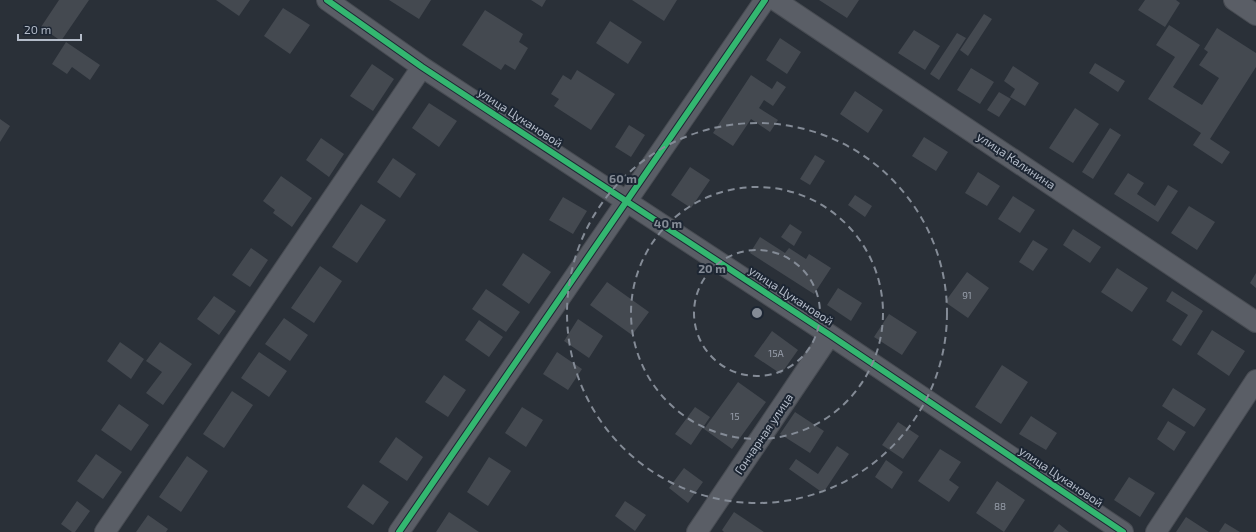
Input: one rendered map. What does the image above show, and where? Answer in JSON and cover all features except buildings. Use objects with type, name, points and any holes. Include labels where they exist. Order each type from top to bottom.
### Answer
[{"type":"street","name":"улица Цукановой","points":[[327,0],[422,67],[830,335],[1123,532]]},
{"type":"street","points":[[399,532],[765,0]]},
{"type":"street","name":"улица Калинина","points":[[775,0],[1256,322]]},
{"type":"street","points":[[1234,0],[1256,15]]},
{"type":"street","points":[[105,532],[422,67]]},
{"type":"street","name":"Гончарная улица","points":[[697,532],[830,335]]},
{"type":"street","points":[[1156,532],[1256,380]]},
{"type":"cycle path","points":[[327,0],[422,67],[830,335],[1123,532]]},
{"type":"cycle path","points":[[399,532],[765,0]]}]
